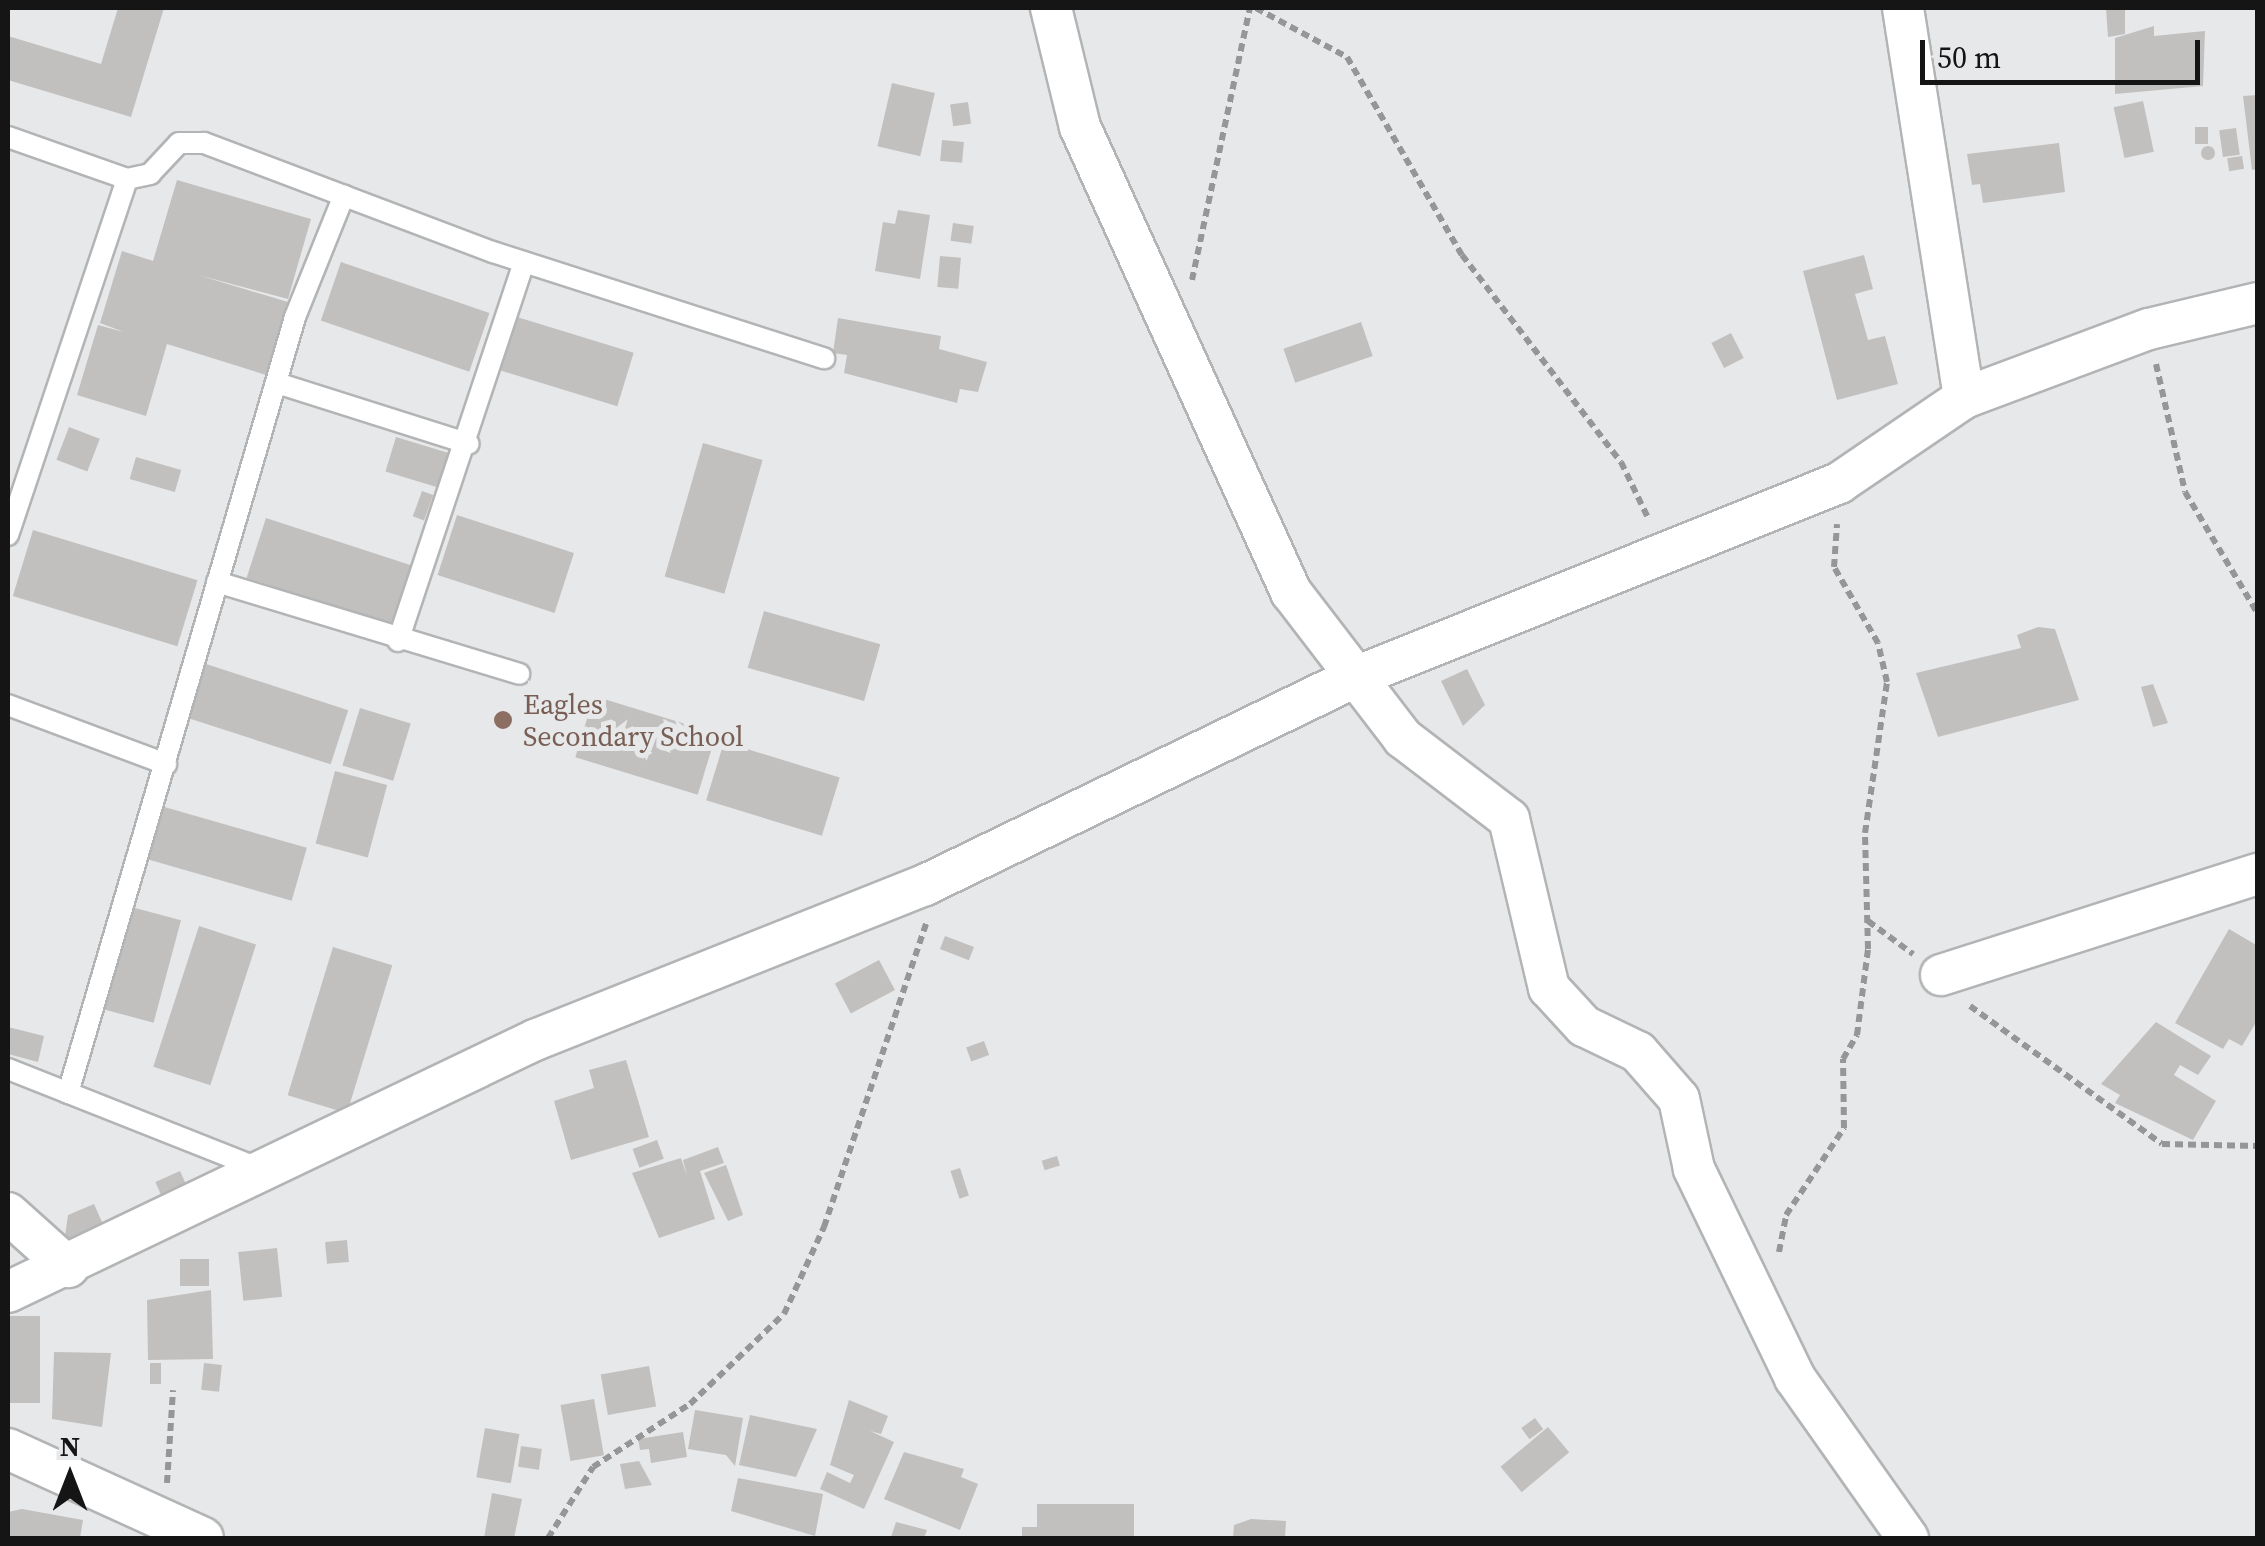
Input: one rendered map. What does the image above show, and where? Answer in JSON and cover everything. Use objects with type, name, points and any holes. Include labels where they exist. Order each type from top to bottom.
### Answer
[{"type":"street","points":[[1051,8],[1080,127],[1158,309],[1291,592],[1353,678],[1404,738],[1509,819],[1549,988],[1584,1026],[1638,1052],[1679,1099],[1694,1169],[1795,1378],[1908,1538]]},
{"type":"street","points":[[1904,8],[1964,398]]},
{"type":"street","points":[[8,1292],[68,1267],[260,1169],[536,1040],[926,885],[1353,678],[1839,482],[1964,398],[2149,329],[2258,302]]},
{"type":"street","points":[[1942,975],[2258,874]]},
{"type":"street","points":[[8,1214],[68,1267]]},
{"type":"street","points":[[8,1449],[160,1524],[203,1538]]},
{"type":"lane","points":[[8,136],[128,179],[150,174],[179,143],[204,143],[524,262],[824,358]]},
{"type":"lane","points":[[8,535],[128,179]]},
{"type":"lane","points":[[68,1093],[277,383],[344,195]]},
{"type":"lane","points":[[398,641],[469,444],[524,262]]},
{"type":"lane","points":[[277,383],[469,444]]},
{"type":"lane","points":[[216,582],[398,641],[519,674]]},
{"type":"lane","points":[[8,705],[166,764]]},
{"type":"lane","points":[[8,1069],[260,1169]]},
{"type":"path","points":[[1190,292],[1253,8],[1347,57],[1462,255],[1621,462],[1663,553]]},
{"type":"path","points":[[2149,329],[2185,492],[2258,614]]},
{"type":"path","points":[[1778,1270],[1786,1215],[1844,1128],[1843,1059],[1857,1034],[1868,921],[1865,834],[1887,682],[1878,644],[1834,567],[1839,482]]},
{"type":"path","points":[[548,1538],[593,1466],[720,1380],[784,1314],[927,934],[926,885]]},
{"type":"path","points":[[1868,921],[1942,975],[1984,1021],[2148,1136],[2258,1146]]},
{"type":"path","points":[[160,1524],[173,1390]]},
{"type":"building","points":[[118,8],[164,8],[131,117],[8,80],[8,36],[101,64]]},
{"type":"building","points":[[2106,8],[2125,8],[2125,34],[2108,37]]},
{"type":"building","points":[[2154,26],[2154,36],[2205,31],[2203,86],[2115,94],[2115,38]]},
{"type":"building","points":[[892,83],[935,93],[920,156],[877,146]]},
{"type":"building","points":[[2258,95],[2258,169],[2252,170],[2243,96]]},
{"type":"building","points":[[2143,101],[2154,152],[2124,158],[2114,107]]},
{"type":"building","points":[[968,102],[971,124],[953,126],[950,105]]},
{"type":"building","points":[[2195,127],[2208,127],[2208,144],[2195,144]]},
{"type":"building","points":[[2236,128],[2240,155],[2223,157],[2219,130]]},
{"type":"building","points":[[942,140],[964,142],[962,163],[940,161]]},
{"type":"building","points":[[2059,143],[2065,192],[1983,203],[1980,184],[1972,185],[1967,154]]},
{"type":"building","points":[[2208,146],[2215,153],[2208,160],[2201,153]]},
{"type":"building","points":[[2242,156],[2244,169],[2229,171],[2227,158]]},
{"type":"building","points":[[177,180],[311,219],[288,299],[198,275],[288,302],[266,375],[167,344],[146,416],[77,395],[98,325],[124,332],[100,323],[122,251],[153,261]]},
{"type":"building","points":[[898,210],[930,215],[920,279],[875,271],[883,222],[895,224]]},
{"type":"building","points":[[953,223],[974,226],[971,244],[950,241]]},
{"type":"building","points":[[1864,255],[1873,289],[1855,294],[1868,340],[1885,336],[1898,384],[1837,400],[1803,271]]},
{"type":"building","points":[[940,256],[961,258],[958,289],[937,287]]},
{"type":"building","points":[[341,262],[489,313],[469,372],[321,321]]},
{"type":"building","points":[[517,317],[634,353],[617,406],[501,371]]},
{"type":"building","points":[[838,318],[941,336],[939,349],[987,362],[978,392],[960,389],[957,403],[844,373],[847,355],[833,353]]},
{"type":"building","points":[[1361,322],[1373,356],[1295,383],[1283,349]]},
{"type":"building","points":[[1731,333],[1744,358],[1724,368],[1711,343]]},
{"type":"building","points":[[69,427],[100,439],[87,472],[56,460]]},
{"type":"building","points":[[396,437],[449,453],[438,488],[385,471]]},
{"type":"building","points":[[703,443],[763,460],[724,594],[665,577]]},
{"type":"building","points":[[136,457],[181,470],[175,492],[130,479]]},
{"type":"building","points":[[422,491],[433,495],[424,520],[413,516]]},
{"type":"building","points":[[457,515],[574,553],[555,613],[438,575]]},
{"type":"building","points":[[266,518],[413,566],[394,626],[247,578]]},
{"type":"building","points":[[33,530],[197,580],[177,646],[13,596]]},
{"type":"building","points":[[764,611],[880,644],[864,701],[748,668]]},
{"type":"building","points":[[2038,627],[2055,629],[2079,700],[1938,737],[1916,673],[2021,648],[2017,635]]},
{"type":"building","points":[[197,661],[348,710],[331,764],[179,715]]},
{"type":"building","points":[[1467,669],[1485,705],[1463,726],[1441,681]]},
{"type":"building","points":[[2153,684],[2168,723],[2153,727],[2141,687]]},
{"type":"building","points":[[594,696],[716,733],[698,795],[575,757]]},
{"type":"building","points":[[360,708],[411,723],[393,781],[342,765]]},
{"type":"building","points":[[724,742],[840,777],[822,836],[706,800]]},
{"type":"building","points":[[335,771],[387,785],[368,857],[316,843]]},
{"type":"building","points":[[154,804],[307,848],[292,901],[139,857]]},
{"type":"building","points":[[124,905],[181,920],[154,1023],[97,1007]]},
{"type":"building","points":[[199,926],[256,945],[210,1085],[153,1067]]},
{"type":"building","points":[[2229,929],[2258,946],[2258,1019],[2242,1046],[2229,1039],[2223,1049],[2175,1023]]},
{"type":"building","points":[[945,936],[974,947],[969,960],[940,949]]},
{"type":"building","points":[[333,947],[392,965],[347,1113],[288,1095]]},
{"type":"building","points":[[879,960],[895,990],[851,1013],[835,983]]},
{"type":"building","points":[[2156,1022],[2211,1056],[2198,1075],[2180,1065],[2174,1075],[2216,1101],[2193,1140],[2115,1103],[2120,1095],[2101,1084]]},
{"type":"building","points":[[8,1027],[44,1036],[38,1062],[8,1054]]},
{"type":"building","points":[[984,1041],[989,1055],[971,1062],[966,1047]]},
{"type":"building","points":[[626,1060],[649,1137],[571,1160],[554,1101],[594,1088],[589,1070]]},
{"type":"building","points":[[657,1140],[664,1159],[639,1168],[633,1149]]},
{"type":"building","points":[[718,1147],[724,1163],[700,1171],[715,1219],[659,1238],[632,1173],[681,1158],[687,1176],[683,1160]]},
{"type":"building","points":[[1057,1156],[1060,1166],[1045,1170],[1042,1161]]},
{"type":"building","points":[[726,1165],[743,1215],[728,1221],[704,1173]]},
{"type":"building","points":[[960,1168],[969,1196],[959,1199],[950,1171]]},
{"type":"building","points":[[180,1171],[189,1191],[164,1202],[155,1182]]},
{"type":"building","points":[[94,1204],[106,1231],[80,1242],[65,1236],[68,1215]]},
{"type":"building","points":[[347,1240],[349,1262],[327,1264],[325,1242]]},
{"type":"building","points":[[277,1248],[282,1297],[243,1301],[238,1252]]},
{"type":"building","points":[[180,1259],[209,1259],[209,1286],[180,1286]]},
{"type":"building","points":[[211,1290],[213,1359],[148,1360],[147,1300]]},
{"type":"building","points":[[8,1316],[40,1316],[40,1403],[8,1403]]},
{"type":"building","points":[[54,1352],[111,1353],[102,1427],[52,1419]]},
{"type":"building","points":[[150,1363],[161,1363],[161,1384],[150,1384]]},
{"type":"building","points":[[204,1363],[222,1365],[219,1392],[201,1390]]},
{"type":"building","points":[[649,1366],[656,1406],[608,1415],[601,1375]]},
{"type":"building","points":[[594,1399],[604,1455],[570,1461],[561,1405]]},
{"type":"building","points":[[849,1400],[888,1416],[881,1434],[870,1431],[894,1442],[864,1509],[820,1489],[827,1472],[850,1483],[854,1475],[830,1465]]},
{"type":"building","points":[[695,1410],[743,1418],[735,1466],[726,1455],[688,1449]]},
{"type":"building","points":[[750,1415],[817,1429],[796,1477],[739,1465]]},
{"type":"building","points":[[1535,1418],[1543,1429],[1529,1439],[1521,1428]]},
{"type":"building","points":[[1548,1427],[1569,1452],[1522,1492],[1501,1467]]},
{"type":"building","points":[[485,1428],[519,1434],[511,1483],[476,1477]]},
{"type":"building","points":[[683,1432],[687,1457],[651,1463],[649,1449],[640,1450],[638,1439]]},
{"type":"building","points":[[521,1446],[542,1449],[539,1470],[518,1467]]},
{"type":"building","points":[[904,1452],[964,1469],[961,1477],[978,1484],[960,1530],[884,1499]]},
{"type":"building","points":[[639,1461],[652,1485],[625,1489],[620,1464]]},
{"type":"building","points":[[738,1478],[823,1494],[815,1536],[731,1511]]},
{"type":"building","points":[[492,1493],[522,1499],[514,1538],[484,1538]]},
{"type":"building","points":[[1037,1504],[1134,1504],[1134,1538],[1022,1538],[1022,1527],[1037,1527]]},
{"type":"building","points":[[22,1509],[83,1520],[80,1538],[8,1538],[8,1512]]},
{"type":"building","points":[[1251,1519],[1286,1521],[1285,1538],[1233,1538],[1234,1525]]},
{"type":"building","points":[[896,1522],[927,1530],[924,1538],[891,1537]]},
{"type":"place","name":"Eagles Secondary School","points":[[503,720]]}]
